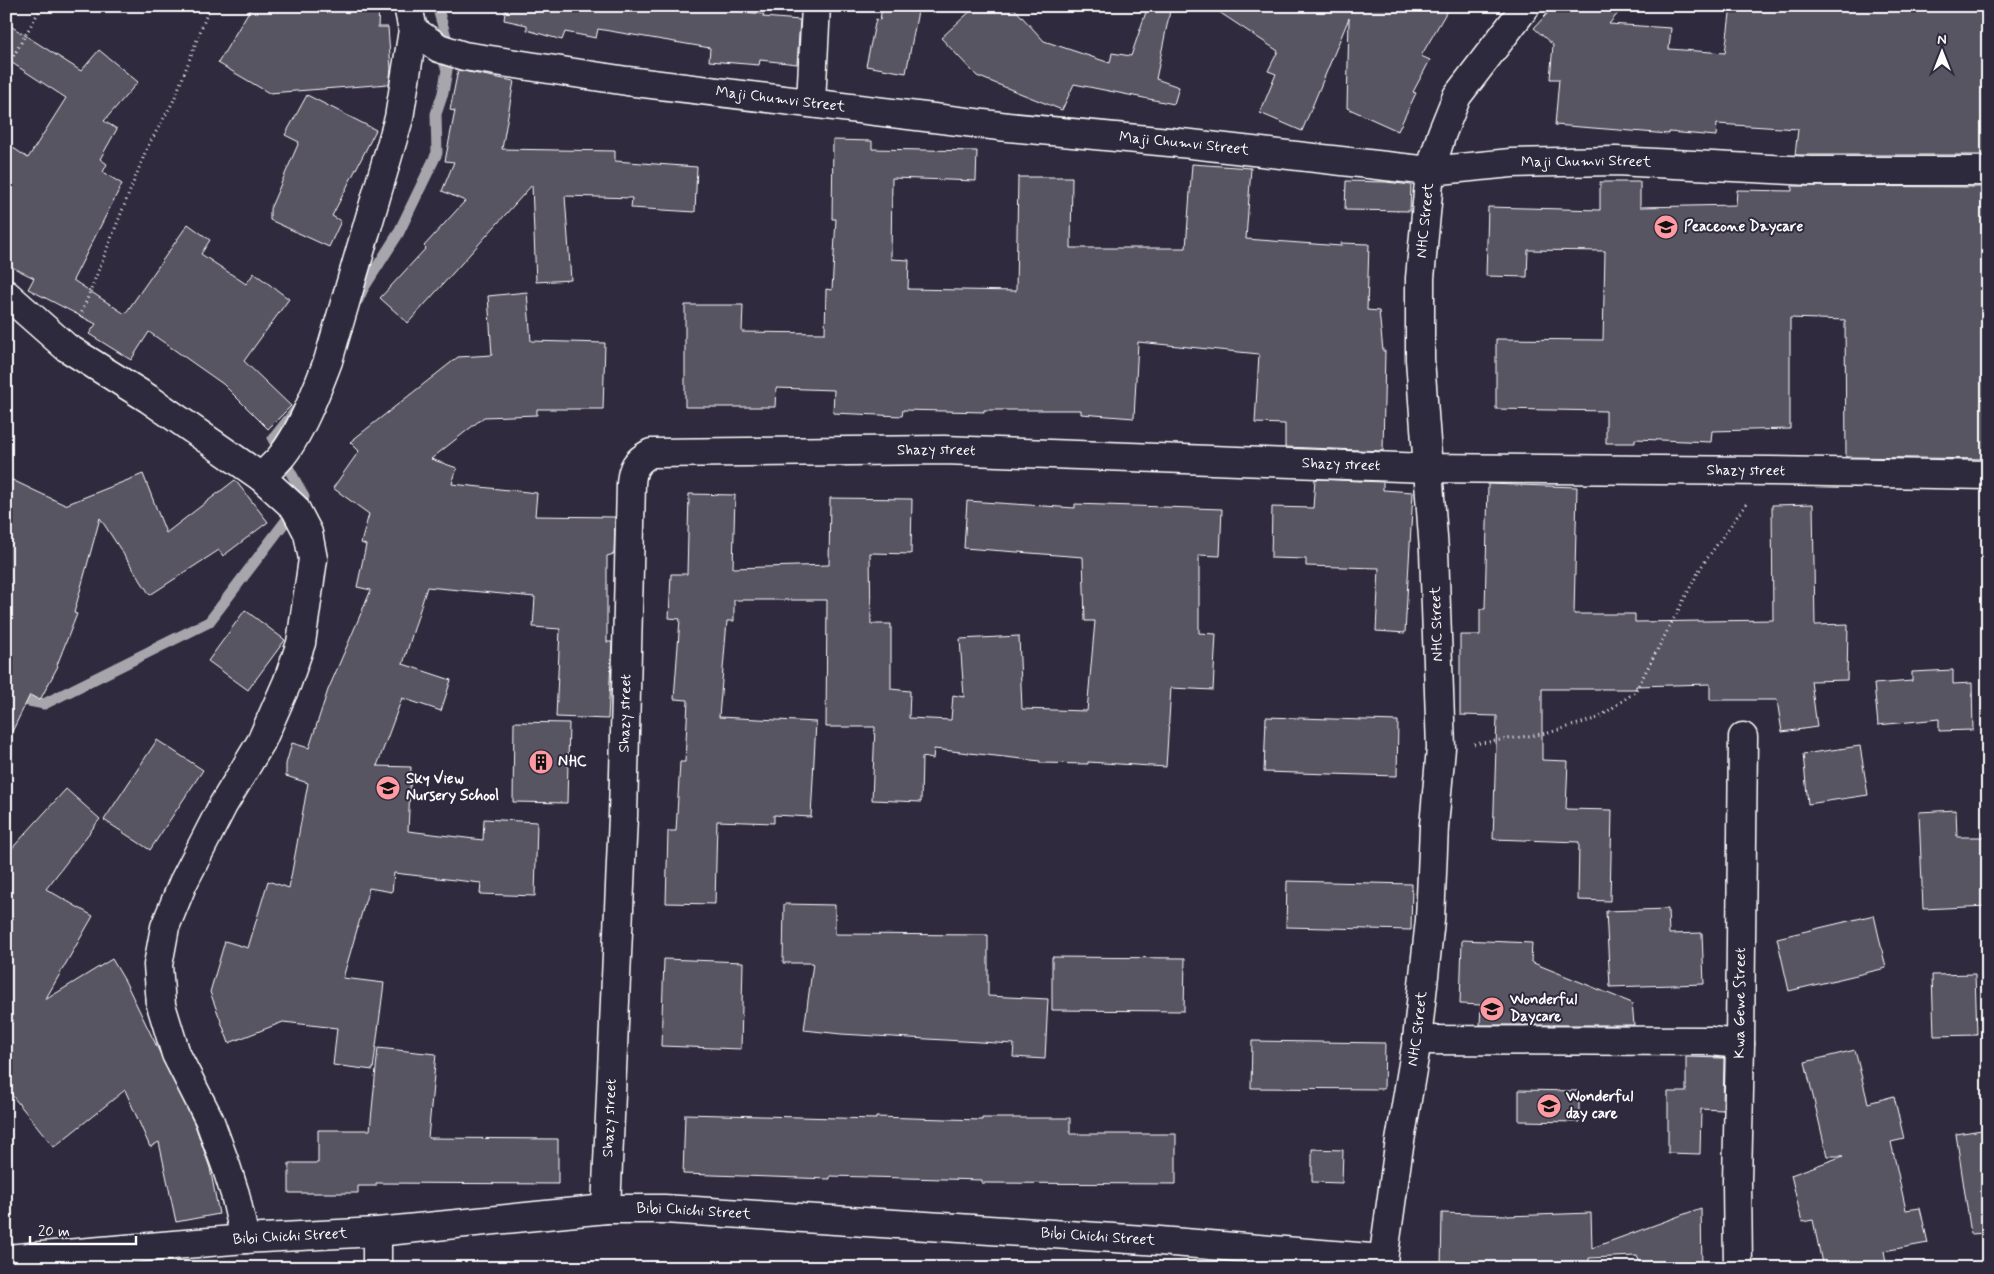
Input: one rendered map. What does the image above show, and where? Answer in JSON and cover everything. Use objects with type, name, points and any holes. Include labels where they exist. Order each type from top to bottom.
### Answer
[{"type":"street","points":[[811,102],[816,6]]},
{"type":"street","name":"NHC Street","points":[[1383,1263],[1398,1152],[1417,1040],[1430,920],[1434,826],[1441,748],[1434,551],[1420,359],[1420,278],[1430,171],[1442,133],[1457,96],[1526,6]]},
{"type":"street","points":[[260,477],[281,457],[300,426],[328,361],[399,118],[411,18]]},
{"type":"street","name":"Maji Chumvi Street","points":[[411,18],[439,48],[464,56],[627,81],[1008,127],[1191,144],[1430,171],[1510,163],[1616,161],[1810,171],[1988,171]]},
{"type":"street","points":[[6,294],[66,347],[149,399],[260,477],[295,508],[308,533],[313,559],[301,643],[287,683],[260,742],[223,805],[183,883],[165,927],[158,965],[161,1005],[176,1054],[209,1119],[235,1194],[245,1239]]},
{"type":"street","name":"Shazy street","points":[[606,1209],[623,816],[631,484],[632,472],[641,458],[651,453],[944,450],[1427,468],[1988,475]]},
{"type":"street","name":"Kwa Gewe Street","points":[[1738,1268],[1737,1181],[1743,737]]},
{"type":"street","points":[[1417,1040],[1710,1042],[1740,1044]]},
{"type":"street","name":"Bibi Chichi Street","points":[[6,1259],[245,1239],[377,1232],[606,1209],[664,1209],[1160,1241],[1383,1263]]},
{"type":"street","points":[[377,1232],[378,1268]]},
{"type":"path","points":[[6,69],[42,6]]},
{"type":"path","points":[[66,347],[87,302],[147,148],[174,100],[210,6]]},
{"type":"path","points":[[1441,748],[1548,733],[1598,718],[1634,692],[1701,566],[1770,471]]},
{"type":"building","points":[[252,6],[379,6],[378,27],[388,27],[391,69],[389,84],[269,93],[218,63]]},
{"type":"building","points":[[506,6],[685,6],[764,14],[763,17],[800,20],[797,64],[760,60],[759,65],[709,61],[710,48],[598,29],[596,38],[565,32],[562,40],[527,30],[527,25],[504,20]]},
{"type":"building","points":[[882,6],[919,6],[906,73],[866,66],[876,19],[880,20]]},
{"type":"building","points":[[976,6],[1012,6],[1044,41],[1110,63],[1112,53],[1131,56],[1148,6],[1171,6],[1156,79],[1179,87],[1174,104],[1074,84],[1062,110],[977,76],[941,38]]},
{"type":"building","points":[[1210,6],[1450,6],[1421,56],[1430,60],[1413,92],[1416,93],[1398,131],[1347,108],[1349,18],[1302,131],[1260,113],[1276,74],[1268,71],[1278,51]]},
{"type":"building","points":[[1554,6],[1624,6],[1609,24],[1671,28],[1669,49],[1725,53],[1731,6],[1945,6],[1988,11],[1988,155],[1795,155],[1798,129],[1717,124],[1716,136],[1555,125],[1559,79],[1550,79],[1553,45],[1534,28]]},
{"type":"building","points":[[6,23],[81,71],[99,50],[138,82],[104,121],[117,129],[100,159],[107,164],[103,172],[122,184],[73,280],[125,314],[188,224],[210,240],[201,254],[246,284],[254,273],[289,299],[244,361],[291,406],[268,429],[223,384],[149,332],[131,360],[89,334],[96,324],[28,289],[34,278],[6,264],[6,143],[28,158],[66,98],[6,59]]},
{"type":"building","points":[[458,70],[514,81],[502,149],[615,151],[615,161],[697,167],[695,212],[631,208],[632,198],[565,196],[571,280],[536,282],[532,185],[408,323],[380,298],[426,248],[424,246],[465,201],[442,191],[454,162],[445,161],[455,111],[450,110]]},
{"type":"building","points":[[307,95],[376,130],[332,216],[341,221],[329,247],[270,220],[270,209],[299,142],[285,135]]},
{"type":"building","points":[[833,140],[872,141],[872,149],[977,151],[976,181],[892,178],[891,259],[909,260],[908,289],[1016,291],[1018,177],[1072,177],[1071,248],[1186,248],[1192,164],[1251,168],[1246,239],[1341,246],[1341,243],[1369,244],[1367,310],[1379,311],[1383,351],[1385,351],[1383,451],[1285,447],[1285,424],[1255,423],[1259,354],[1138,342],[1134,418],[1081,414],[1081,410],[984,410],[984,412],[903,410],[902,416],[833,413],[834,390],[776,388],[775,407],[685,407],[685,305],[743,305],[742,332],[825,333],[826,289],[832,290],[836,219],[832,219]]},
{"type":"building","points":[[1346,181],[1411,185],[1410,211],[1345,210]]},
{"type":"building","points":[[1600,182],[1640,182],[1640,207],[1736,205],[1737,190],[1792,191],[1792,186],[1988,187],[1988,459],[1846,457],[1845,320],[1790,318],[1790,429],[1712,431],[1711,442],[1635,439],[1635,443],[1606,443],[1606,411],[1496,409],[1496,339],[1603,340],[1605,251],[1528,250],[1527,277],[1486,276],[1488,207],[1600,210]]},
{"type":"building","points":[[527,292],[531,341],[605,343],[603,409],[537,409],[537,415],[484,417],[431,459],[457,468],[452,484],[537,493],[535,516],[615,517],[614,554],[607,556],[607,642],[612,642],[608,719],[556,717],[560,629],[533,627],[535,597],[427,587],[403,664],[451,680],[441,711],[402,698],[377,766],[411,767],[408,831],[483,840],[484,819],[537,822],[535,896],[480,894],[481,883],[394,873],[392,892],[369,888],[343,978],[384,983],[373,1070],[333,1065],[337,1028],[283,1022],[229,1043],[210,992],[225,941],[248,948],[268,881],[289,888],[308,783],[286,776],[286,764],[292,743],[309,748],[328,690],[371,590],[357,587],[366,545],[361,543],[369,514],[333,488],[359,451],[350,442],[458,357],[492,355],[488,296]]},
{"type":"building","points":[[143,474],[166,533],[235,480],[268,522],[223,556],[219,550],[150,595],[100,518],[74,613],[77,614],[58,666],[40,700],[30,695],[6,744],[6,477],[65,505]]},
{"type":"building","points":[[1315,479],[1383,482],[1383,490],[1413,492],[1405,633],[1376,631],[1379,568],[1306,566],[1306,559],[1271,558],[1272,507],[1313,508]]},
{"type":"building","points":[[1488,484],[1577,487],[1574,614],[1635,614],[1635,622],[1773,620],[1772,505],[1813,504],[1815,625],[1848,624],[1847,680],[1811,681],[1817,727],[1782,732],[1777,700],[1710,700],[1710,684],[1636,686],[1636,689],[1542,689],[1542,760],[1568,761],[1566,809],[1612,810],[1610,901],[1578,900],[1579,842],[1493,839],[1497,716],[1460,715],[1460,635],[1480,635],[1480,609],[1485,609]]},
{"type":"building","points":[[689,494],[735,495],[733,568],[829,565],[830,498],[912,499],[911,554],[870,553],[871,624],[891,624],[891,689],[910,691],[909,718],[951,720],[953,695],[964,697],[960,639],[1019,636],[1022,709],[1087,711],[1095,621],[1085,621],[1083,557],[964,548],[967,501],[1075,508],[1075,504],[1222,509],[1220,556],[1199,555],[1199,633],[1216,634],[1213,690],[1171,688],[1166,767],[1088,762],[1088,764],[1040,763],[1040,761],[934,749],[933,759],[922,757],[921,802],[872,800],[875,727],[826,727],[827,600],[734,600],[734,621],[727,621],[719,717],[816,722],[811,817],[774,815],[774,823],[717,821],[715,904],[666,903],[668,831],[676,831],[680,762],[685,762],[688,700],[674,699],[680,619],[669,618],[671,574],[687,574]]},
{"type":"building","points":[[245,610],[285,640],[248,690],[208,661]]},
{"type":"building","points":[[1953,670],[1953,684],[1972,683],[1973,730],[1939,731],[1939,719],[1878,725],[1874,684],[1912,681],[1912,672]]},
{"type":"building","points":[[1266,717],[1398,721],[1397,776],[1264,772]]},
{"type":"building","name":"NHC","points":[[514,722],[569,723],[567,803],[513,802]]},
{"type":"building","points":[[157,740],[203,770],[150,850],[104,820]]},
{"type":"building","points":[[1860,746],[1868,795],[1808,804],[1803,754]]},
{"type":"building","points":[[66,789],[100,819],[46,889],[93,916],[45,1000],[112,959],[125,981],[195,1125],[210,1168],[219,1214],[176,1222],[159,1142],[150,1147],[125,1090],[54,1147],[6,1088],[6,855]]},
{"type":"building","points":[[1956,810],[1957,837],[1988,837],[1988,906],[1923,909],[1919,812]]},
{"type":"building","points":[[1287,881],[1412,884],[1411,930],[1286,927]]},
{"type":"building","points":[[784,904],[835,905],[835,934],[988,935],[988,996],[1048,999],[1045,1059],[1013,1057],[1014,1044],[841,1034],[804,1030],[813,963],[783,963]]},
{"type":"building","points":[[1668,909],[1669,934],[1702,933],[1704,984],[1610,987],[1606,911]]},
{"type":"building","points":[[1874,915],[1886,968],[1789,991],[1777,938]]},
{"type":"building","points":[[1462,940],[1532,943],[1531,962],[1632,1003],[1634,1025],[1480,1025],[1481,1005],[1460,1004]]},
{"type":"building","points":[[1052,957],[1185,958],[1184,1011],[1052,1010]]},
{"type":"building","points":[[664,959],[743,962],[741,1049],[661,1046]]},
{"type":"building","points":[[1975,974],[1977,1035],[1934,1036],[1932,975]]},
{"type":"building","points":[[1252,1041],[1385,1043],[1384,1089],[1251,1088]]},
{"type":"building","points":[[378,1048],[436,1054],[428,1138],[558,1139],[558,1184],[376,1183],[376,1186],[358,1186],[358,1193],[289,1193],[289,1163],[318,1163],[318,1130],[370,1130]]},
{"type":"building","points":[[1855,1050],[1868,1103],[1894,1096],[1904,1139],[1891,1142],[1906,1210],[1920,1208],[1928,1243],[1884,1251],[1887,1268],[1823,1268],[1813,1220],[1802,1222],[1791,1175],[1843,1156],[1827,1156],[1805,1062]]},
{"type":"building","points":[[1686,1057],[1724,1058],[1723,1110],[1701,1109],[1700,1154],[1668,1153],[1668,1092],[1686,1092]]},
{"type":"building","name":"Wonderful day care","points":[[1519,1090],[1579,1091],[1579,1122],[1519,1121]]},
{"type":"building","points":[[685,1114],[876,1119],[876,1117],[982,1120],[982,1118],[1070,1118],[1070,1134],[1176,1134],[1176,1184],[982,1183],[982,1180],[830,1176],[830,1179],[683,1174]]},
{"type":"building","points":[[1988,1129],[1988,1233],[1971,1234],[1956,1134]]},
{"type":"building","points":[[1312,1149],[1343,1150],[1342,1183],[1312,1182]]},
{"type":"building","points":[[1701,1208],[1702,1268],[1642,1268],[1637,1256],[1589,1258],[1589,1268],[1441,1268],[1442,1213],[1507,1216],[1591,1213],[1592,1248]]},
{"type":"waterway","points":[[358,300],[398,234],[437,153],[436,114],[443,93],[447,70],[439,48],[447,40],[437,6]]},
{"type":"waterway","points":[[14,698],[44,704],[209,622],[304,497],[273,439],[297,409]]},
{"type":"place","name":"Peaceone Daycare","points":[[1666,227]]},
{"type":"place","name":"NHC","points":[[541,762]]},
{"type":"place","name":"Sky View Nursery School","points":[[388,788]]},
{"type":"place","name":"Wonderful Daycare","points":[[1492,1009]]},
{"type":"place","name":"Wonderful day care","points":[[1549,1106]]}]
